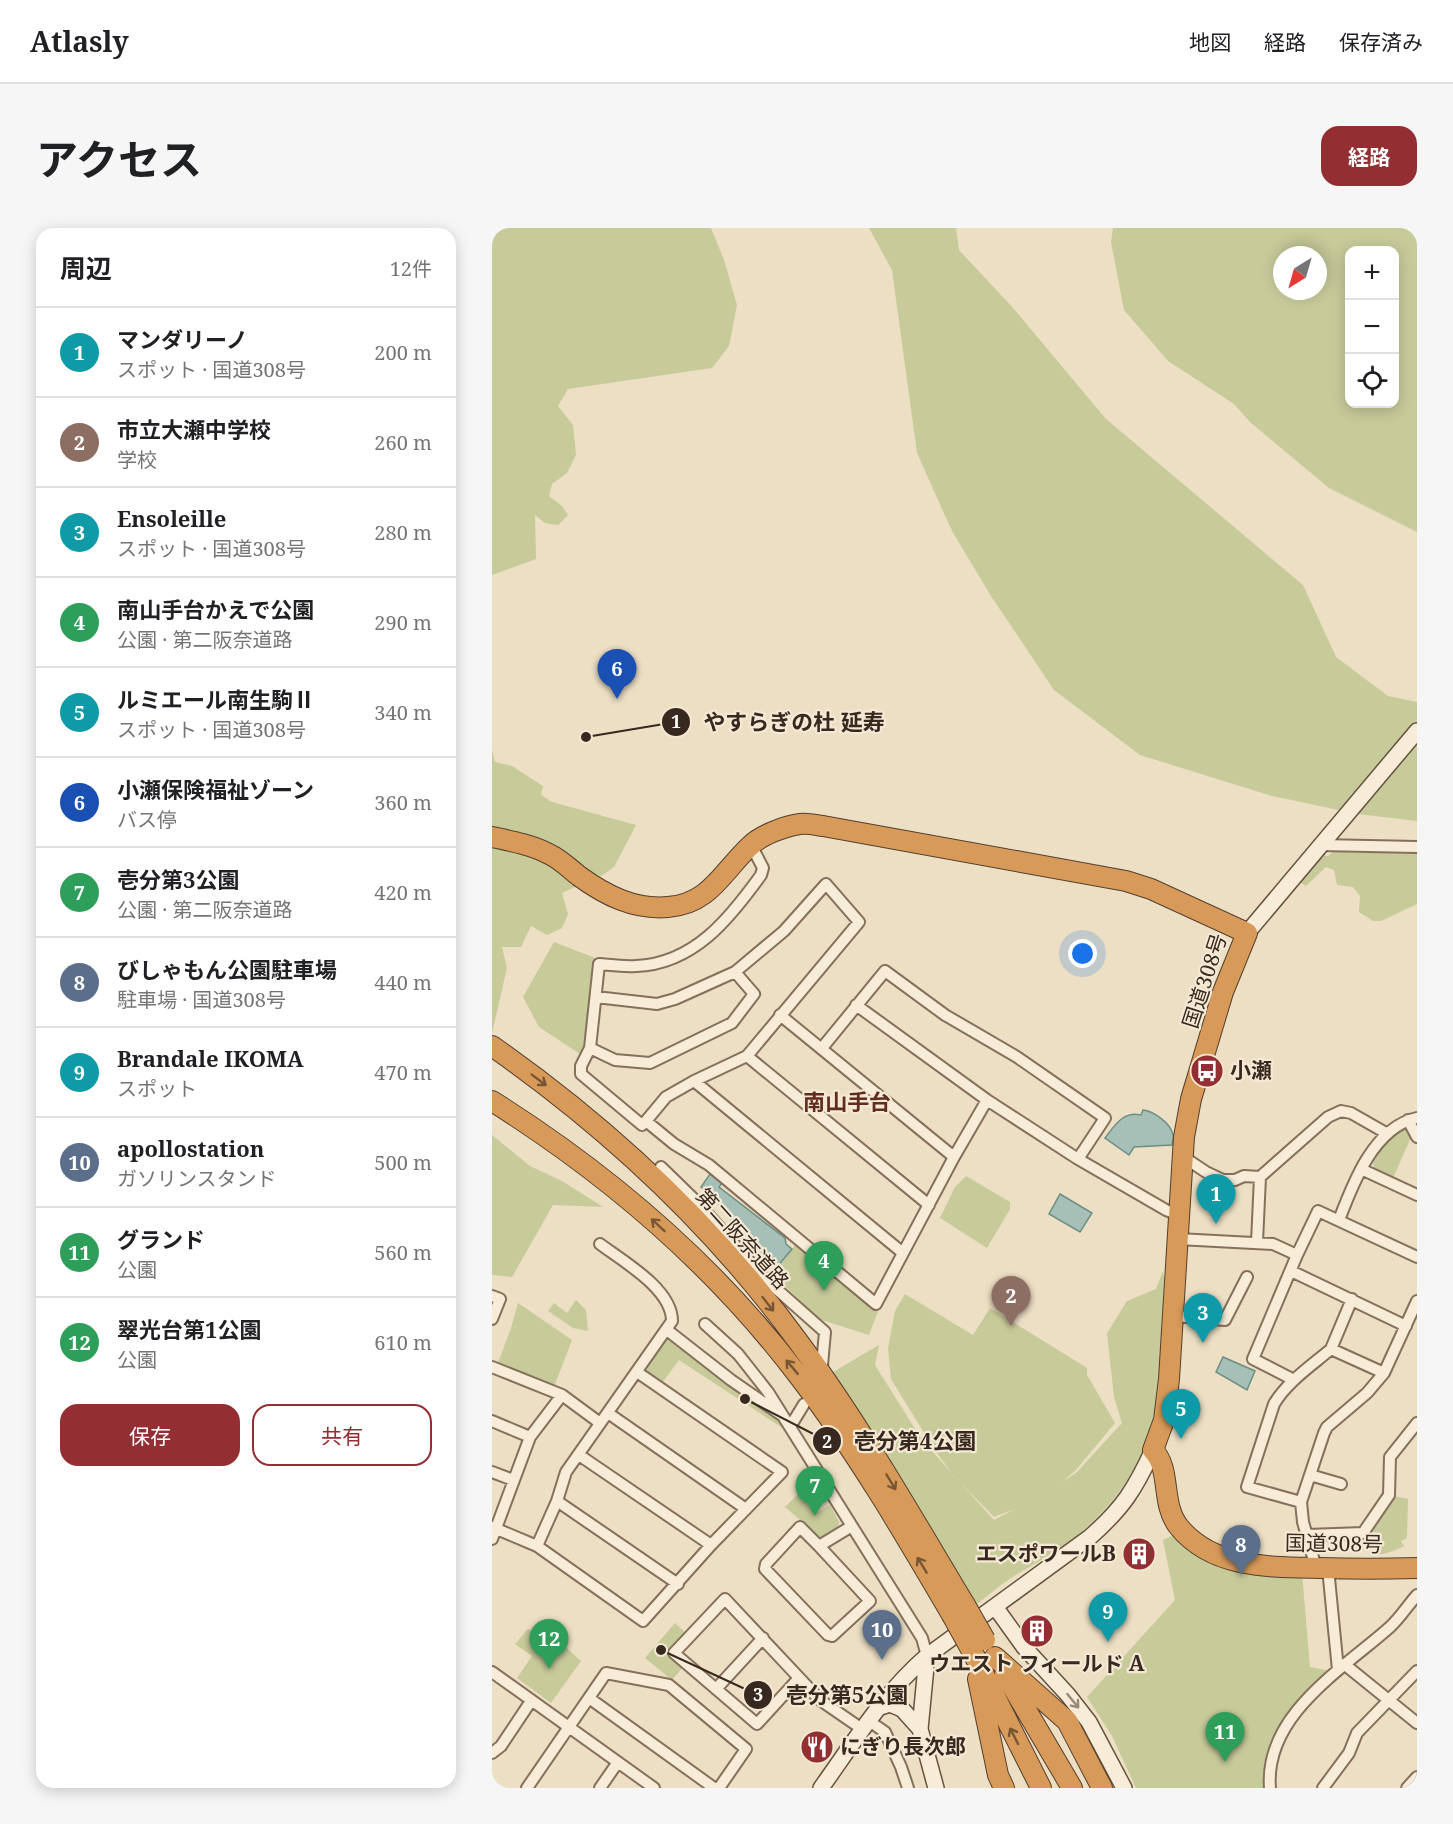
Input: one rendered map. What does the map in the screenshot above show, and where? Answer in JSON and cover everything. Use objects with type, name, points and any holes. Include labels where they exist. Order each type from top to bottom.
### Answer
[{"type":"highway","name":"国道308号","points":[[492,837],[542,850],[601,892],[632,903],[656,907],[678,906],[695,899],[711,889],[751,845],[762,838],[802,823],[1126,881],[1151,889],[1247,933],[1223,992],[1191,1099],[1184,1137],[1167,1399],[1164,1420],[1153,1449],[1158,1455],[1164,1473],[1169,1509],[1179,1527],[1192,1542],[1217,1554],[1251,1565],[1285,1568],[1417,1568]]},
{"type":"highway","name":"第二阪奈道路","points":[[492,1046],[576,1108],[624,1149],[697,1222],[753,1285],[800,1343],[860,1431],[959,1610]]},
{"type":"highway","name":"第二阪奈道路","points":[[492,1101],[538,1131],[599,1176],[653,1221],[704,1269],[797,1373],[959,1610],[1072,1788]]},
{"type":"highway","name":"第二阪奈道路","points":[[984,1650],[1041,1788]]},
{"type":"highway","points":[[984,1650],[998,1775],[1004,1788]]},
{"type":"highway","points":[[984,1650],[1067,1721],[1102,1788]]},
{"type":"street","points":[[1247,933],[1417,731]]},
{"type":"street","points":[[596,997],[657,1004],[675,999],[735,972],[784,931],[826,884],[859,922],[747,1056],[666,1097],[642,1125],[581,1074],[581,1066],[590,1048],[599,964],[635,967],[663,962],[677,957],[708,938],[761,875],[763,868],[751,845]]},
{"type":"street","points":[[1320,845],[1417,847]]},
{"type":"street","points":[[822,1048],[885,971],[945,1015],[1017,1057],[1105,1119],[1078,1159]]},
{"type":"street","points":[[590,1048],[615,1060],[650,1063],[732,1023],[754,994],[735,972]]},
{"type":"street","points":[[856,1005],[987,1100],[1078,1159],[1178,1215]]},
{"type":"street","points":[[780,1015],[954,1157]]},
{"type":"street","points":[[747,1056],[929,1205]]},
{"type":"street","points":[[694,1081],[903,1253]]},
{"type":"street","points":[[646,1121],[674,1144],[709,1165],[876,1304],[987,1100]]},
{"type":"street","points":[[1182,1156],[1223,1180],[1235,1180],[1244,1176],[1260,1177],[1328,1117],[1341,1111],[1352,1113],[1386,1133]]},
{"type":"street","points":[[1339,1220],[1361,1169],[1386,1133],[1413,1119],[1417,1137]]},
{"type":"street","points":[[661,1167],[699,1204],[764,1278],[825,1332],[822,1365]]},
{"type":"street","points":[[1361,1169],[1417,1195]]},
{"type":"street","points":[[1257,1242],[1260,1177]]},
{"type":"street","points":[[1294,1380],[1252,1359],[1318,1211],[1417,1257]]},
{"type":"street","points":[[1178,1239],[1273,1244],[1297,1255]]},
{"type":"street","points":[[537,1546],[557,1501],[566,1472],[672,1321],[672,1311],[667,1300],[656,1287],[600,1244]]},
{"type":"street","points":[[1291,1271],[1406,1326]]},
{"type":"street","points":[[1174,1316],[1225,1320],[1247,1277]]},
{"type":"street","points":[[492,1296],[500,1299],[492,1319]]},
{"type":"street","points":[[1301,1502],[1247,1487],[1274,1404],[1294,1380],[1331,1349],[1352,1299]]},
{"type":"street","points":[[1417,1300],[1384,1373],[1327,1427],[1301,1502],[1303,1522],[1322,1568],[1341,1667],[1417,1723]]},
{"type":"street","points":[[705,1324],[738,1354],[768,1392],[922,1638],[927,1656],[920,1729],[936,1788]]},
{"type":"street","points":[[667,1330],[731,1380],[784,1416]]},
{"type":"street","points":[[1331,1349],[1384,1373]]},
{"type":"street","points":[[492,1367],[562,1395],[600,1423]]},
{"type":"street","points":[[562,1395],[530,1437],[493,1531],[537,1546],[643,1621],[711,1545],[782,1472],[637,1372]]},
{"type":"street","points":[[790,1427],[804,1404]]},
{"type":"street","points":[[608,1413],[746,1509]]},
{"type":"street","points":[[492,1421],[530,1437]]},
{"type":"street","points":[[1308,1535],[1363,1533],[1389,1495],[1390,1457],[1417,1423]]},
{"type":"street","points":[[821,1788],[904,1676],[927,1656],[996,1608],[1106,1523],[1122,1506],[1137,1484],[1153,1449]]},
{"type":"street","points":[[579,1455],[711,1545]]},
{"type":"street","points":[[492,1472],[513,1480]]},
{"type":"street","points":[[1310,1474],[1341,1484]]},
{"type":"street","points":[[557,1501],[678,1584]]},
{"type":"street","points":[[819,1546],[852,1526]]},
{"type":"street","points":[[800,1527],[819,1546],[870,1601],[832,1636],[828,1635],[765,1569],[766,1564],[800,1527]]},
{"type":"street","points":[[1269,1788],[1276,1743],[1307,1699],[1341,1667],[1392,1625],[1417,1594]]},
{"type":"street","points":[[799,1678],[757,1724],[674,1653],[725,1599],[820,1700],[870,1719],[885,1732],[908,1788]]},
{"type":"street","points":[[996,1608],[1024,1647],[1068,1695],[1089,1722],[1124,1788]]},
{"type":"street","points":[[716,1689],[763,1638]]},
{"type":"street","points":[[1323,1788],[1349,1753],[1357,1733],[1417,1671]]},
{"type":"street","points":[[527,1788],[606,1673],[669,1684],[746,1749],[716,1788],[590,1698]]},
{"type":"street","points":[[493,1675],[654,1788]]},
{"type":"street","points":[[492,1753],[501,1746],[531,1701]]},
{"type":"street","points":[[870,1719],[890,1704],[902,1709],[920,1729]]},
{"type":"street","points":[[600,1788],[618,1762]]},
{"type":"street","points":[[1407,1788],[1417,1777]]},
{"type":"green space","points":[[492,228],[711,228],[724,260],[737,305],[729,346],[712,368],[568,389],[558,406],[573,425],[576,455],[567,473],[552,484],[549,496],[562,506],[568,515],[558,525],[545,523],[535,515],[536,559],[492,575]]},
{"type":"green space","points":[[869,228],[956,228],[959,250],[1014,309],[1106,419],[1303,585],[1336,657],[1388,696],[1417,702],[1417,821],[1358,814],[1272,796],[1140,755],[1054,690],[991,596],[952,531],[917,453],[892,270]]},
{"type":"green space","points":[[1113,228],[1417,228],[1417,532],[1329,488],[1250,422],[1234,404],[1168,361],[1124,310],[1111,242]]},
{"type":"green space","points":[[492,750],[495,762],[512,766],[543,786],[541,795],[552,802],[636,825],[614,867],[601,876],[587,871],[577,886],[562,893],[568,914],[562,928],[547,935],[531,926],[521,947],[502,947],[507,968],[492,1033]]},
{"type":"green space","points":[[1334,851],[1358,853],[1417,851],[1417,904],[1381,921],[1373,921],[1359,912],[1360,896],[1353,887],[1337,885],[1334,870],[1326,867],[1306,886],[1298,881],[1322,855],[1328,856]]},
{"type":"green space","points":[[554,942],[595,958],[583,1056],[539,1027],[523,997]]},
{"type":"green space","points":[[1404,1126],[1409,1128],[1412,1135],[1393,1178],[1375,1170],[1373,1163],[1390,1135]]},
{"type":"green space","points":[[492,1135],[530,1166],[562,1181],[603,1207],[553,1205],[512,1277],[492,1275]]},
{"type":"green space","points":[[966,1176],[1010,1202],[1010,1209],[987,1248],[940,1218],[955,1187]]},
{"type":"green space","points":[[797,1243],[879,1309],[869,1335],[819,1319],[772,1273]]},
{"type":"green space","points":[[1163,1271],[1159,1388],[1151,1432],[1132,1474],[1116,1496],[1079,1534],[1009,1579],[977,1604],[828,1375],[879,1345],[875,1365],[922,1440],[952,1473],[934,1449],[891,1379],[888,1348],[895,1311],[905,1294],[973,1335],[990,1308],[1087,1368],[1087,1375],[1115,1423],[1075,1471],[1062,1482],[1076,1473],[1122,1423],[1114,1397],[1107,1333],[1127,1301],[1156,1289]],"holes":[[[959,1481],[994,1517],[1015,1509],[994,1520]]]},
{"type":"green space","points":[[576,1300],[586,1310],[588,1331],[573,1328],[548,1311],[554,1303],[567,1313]]},
{"type":"green space","points":[[518,1303],[572,1340],[554,1387],[498,1363]]},
{"type":"green space","points":[[669,1337],[778,1419],[784,1429],[679,1360],[662,1383],[647,1372],[646,1366],[664,1339]]},
{"type":"green space","points":[[798,1494],[816,1513],[830,1505],[839,1522],[838,1528],[823,1537],[816,1536],[785,1507]]},
{"type":"green space","points":[[1394,1496],[1408,1499],[1407,1538],[1401,1541],[1404,1546],[1388,1553],[1370,1555],[1371,1539],[1368,1536]]},
{"type":"green space","points":[[1176,1534],[1302,1573],[1310,1667],[1330,1671],[1293,1709],[1275,1736],[1265,1769],[1265,1788],[1136,1788],[1112,1736],[1087,1697],[1175,1600],[1163,1540]]},
{"type":"green space","points":[[675,1623],[686,1633],[668,1654],[683,1667],[672,1680],[645,1658]]},
{"type":"green space","points":[[528,1629],[560,1642],[581,1661],[551,1703],[517,1678],[532,1656],[515,1644]]},
{"type":"water","points":[[1143,1110],[1156,1115],[1169,1126],[1173,1136],[1172,1145],[1134,1147],[1129,1155],[1105,1138],[1124,1117],[1141,1115]]},
{"type":"water","points":[[710,1174],[722,1183],[719,1187],[785,1238],[786,1244],[792,1249],[776,1268],[772,1264],[768,1269],[712,1195],[701,1187]]},
{"type":"water","points":[[1060,1194],[1092,1213],[1080,1232],[1049,1214]]},
{"type":"water","points":[[1223,1357],[1255,1371],[1247,1390],[1216,1372]]},
{"type":"place","name":"小瀬保険福祉ゾーン","points":[[617,699]]},
{"type":"place","name":"やすらぎの杜 延寿","points":[[586,737]]},
{"type":"place","name":"小瀬","points":[[1207,1071]]},
{"type":"place","name":"マンダリーノ","points":[[1216,1224]]},
{"type":"place","name":"南山手台かえで公園","points":[[824,1291]]},
{"type":"place","name":"市立大瀬中学校","points":[[1011,1326]]},
{"type":"place","name":"Ensoleille","points":[[1203,1343]]},
{"type":"place","name":"壱分第4公園","points":[[745,1399]]},
{"type":"place","name":"ルミエール南生駒Ⅱ","points":[[1181,1439]]},
{"type":"place","name":"壱分第3公園","points":[[815,1516]]},
{"type":"place","name":"エスポワールB","points":[[1139,1554]]},
{"type":"place","name":"びしゃもん公園駐車場","points":[[1241,1575]]},
{"type":"place","name":"ウエスト フィールド A","points":[[1037,1631]]},
{"type":"place","name":"Brandale IKOMA","points":[[1108,1642]]},
{"type":"place","name":"壱分第5公園","points":[[661,1650]]},
{"type":"place","name":"apollostation","points":[[882,1660]]},
{"type":"place","name":"翠光台第1公園","points":[[549,1669]]},
{"type":"place","name":"にぎり長次郎","points":[[817,1747]]},
{"type":"place","name":"グランド","points":[[1225,1762]]},
{"type":"district","name":"南山手台","points":[[847,1102]]}]
